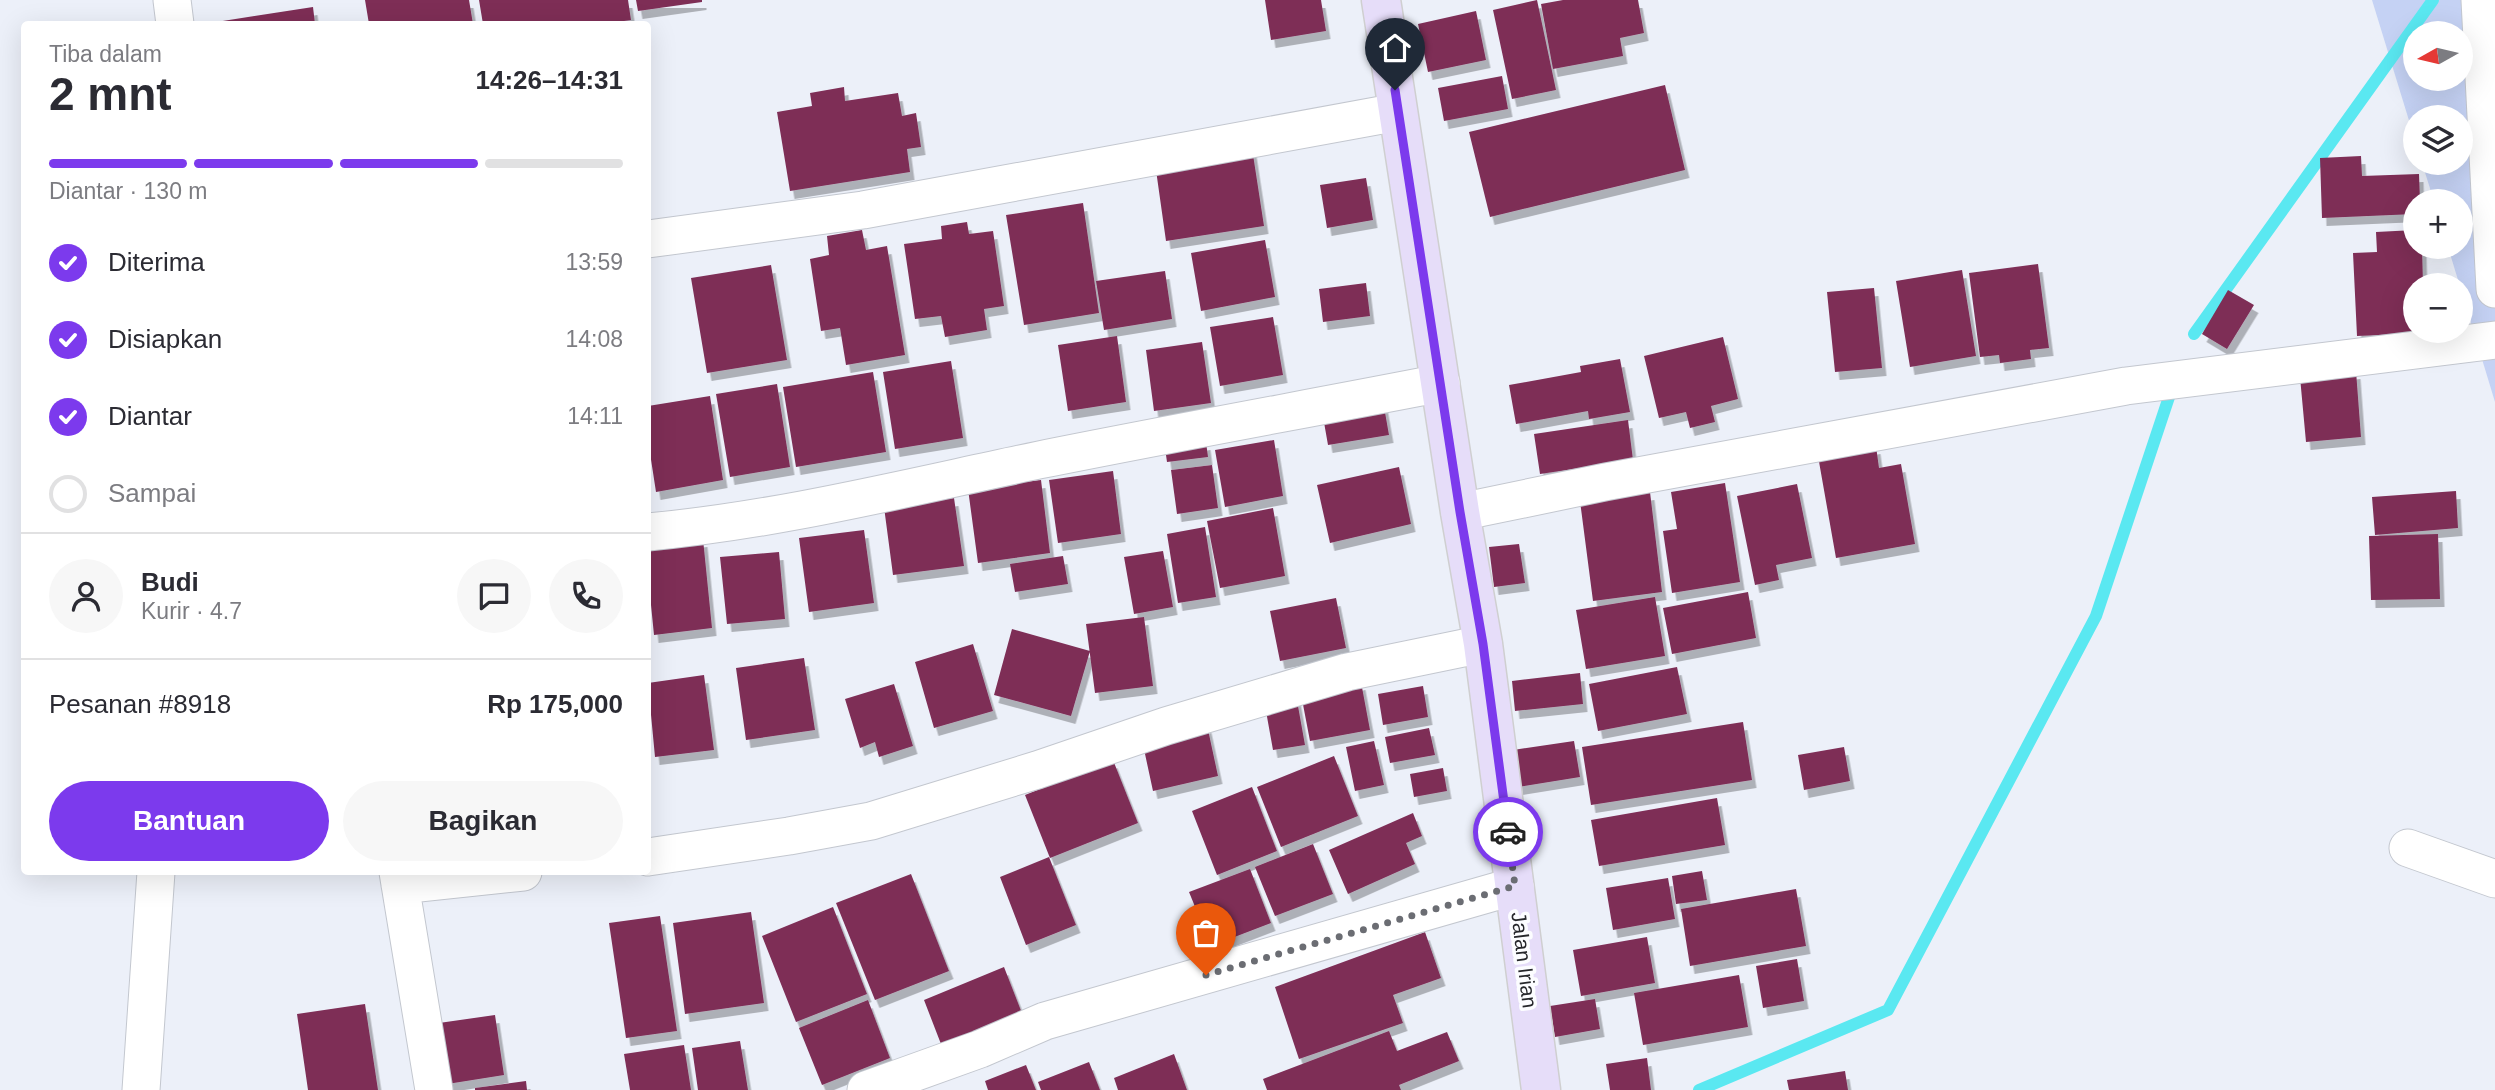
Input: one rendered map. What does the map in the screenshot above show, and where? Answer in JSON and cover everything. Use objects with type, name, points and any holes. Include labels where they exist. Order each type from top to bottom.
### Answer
[{"type":"main road","name":"Jalan Irian","points":[[1381,0],[1483,644],[1541,1090]]},
{"type":"street","points":[[172,0],[175,21]]},
{"type":"street","points":[[2480,0],[2495,289]]},
{"type":"street","points":[[651,239],[863,210],[1398,112]]},
{"type":"street","points":[[1460,512],[1605,482],[2126,386],[2495,340]]},
{"type":"street","points":[[651,532],[710,526],[786,512],[1161,435],[1441,383]]},
{"type":"street","points":[[651,857],[871,821],[1037,770],[1167,726],[1334,676],[1483,644]]},
{"type":"street","points":[[2407,848],[2495,879]]},
{"type":"street","points":[[141,1090],[156,875]]},
{"type":"street","points":[[434,1090],[399,878],[461,875]]},
{"type":"street","points":[[866,1090],[980,1049],[1045,1021],[1515,886]]},
{"type":"shaded area","points":[[2372,0],[2495,0],[2495,402],[2473,329],[2473,273],[2456,273],[2452,259],[2473,259],[2473,189],[2430,189],[2426,175],[2473,175],[2473,105],[2404,105]]},
{"type":"building","points":[[365,0],[469,0],[472,21],[368,21]]},
{"type":"building","points":[[479,0],[628,0],[631,20],[624,21],[482,21]]},
{"type":"building","points":[[636,0],[702,0],[702,2],[638,11]]},
{"type":"building","points":[[1265,0],[1321,0],[1326,31],[1271,40]]},
{"type":"building","points":[[1537,0],[1556,90],[1512,99],[1493,10]]},
{"type":"building","points":[[1563,0],[1638,0],[1644,33],[1620,38],[1623,56],[1553,69],[1541,4]]},
{"type":"building","points":[[313,7],[315,21],[223,21]]},
{"type":"building","points":[[1476,11],[1486,60],[1428,72],[1418,24]]},
{"type":"building","points":[[1502,76],[1508,109],[1444,121],[1438,88]]},
{"type":"building","points":[[1665,85],[1685,170],[1490,217],[1469,132]]},
{"type":"building","points":[[844,87],[845,101],[898,93],[902,116],[916,113],[921,147],[907,149],[910,172],[790,191],[777,112],[812,106],[810,93]]},
{"type":"building","points":[[1252,148],[1264,226],[1166,241],[1155,163]]},
{"type":"building","points":[[2361,156],[2362,176],[2419,175],[2420,189],[2403,189],[2403,215],[2322,218],[2320,158]]},
{"type":"building","points":[[1366,178],[1373,220],[1327,228],[1320,185]]},
{"type":"building","points":[[1083,203],[1099,313],[1024,325],[1006,215]]},
{"type":"building","points":[[967,222],[969,234],[993,231],[1004,306],[984,309],[987,330],[945,337],[941,316],[915,319],[904,244],[942,239],[941,226]]},
{"type":"building","points":[[862,230],[866,250],[887,246],[905,355],[846,365],[840,328],[821,331],[810,259],[829,255],[827,236]]},
{"type":"building","points":[[2403,231],[2403,259],[2422,259],[2423,273],[2403,273],[2403,334],[2357,336],[2353,253],[2377,252],[2376,232]]},
{"type":"building","points":[[1265,240],[1275,297],[1201,311],[1191,253]]},
{"type":"building","points":[[2038,264],[2049,348],[2030,350],[2031,359],[2000,363],[1999,355],[1980,357],[1969,273]]},
{"type":"building","points":[[771,265],[787,360],[707,373],[691,278]]},
{"type":"building","points":[[1962,270],[1976,356],[1910,367],[1896,281]]},
{"type":"building","points":[[1165,271],[1172,319],[1104,330],[1096,281]]},
{"type":"building","points":[[1366,283],[1370,316],[1323,322],[1319,289]]},
{"type":"building","points":[[1874,288],[1882,368],[1835,372],[1827,292]]},
{"type":"building","points":[[2228,290],[2254,305],[2227,349],[2202,334]]},
{"type":"building","points":[[1273,317],[1283,375],[1220,386],[1210,327]]},
{"type":"building","points":[[1117,336],[1126,402],[1068,411],[1058,345]]},
{"type":"building","points":[[1723,337],[1738,399],[1711,406],[1715,422],[1690,428],[1686,412],[1659,418],[1644,356]]},
{"type":"building","points":[[1202,342],[1211,403],[1154,411],[1146,350]]},
{"type":"building","points":[[1620,359],[1630,412],[1589,419],[1588,411],[1516,424],[1509,385],[1581,372],[1580,366]]},
{"type":"building","points":[[951,361],[963,438],[895,449],[883,372]]},
{"type":"building","points":[[2356,371],[2361,437],[2306,442],[2300,377]]},
{"type":"building","points":[[873,372],[886,452],[796,467],[783,387]]},
{"type":"building","points":[[777,384],[790,467],[730,477],[716,394]]},
{"type":"building","points":[[710,396],[723,480],[656,492],[651,460],[651,406]]},
{"type":"building","points":[[1383,401],[1389,435],[1328,445],[1322,411]]},
{"type":"building","points":[[1628,420],[1633,460],[1540,474],[1534,434]]},
{"type":"building","points":[[1274,440],[1283,496],[1225,507],[1215,450]]},
{"type":"building","points":[[1206,442],[1208,457],[1167,462],[1165,448]]},
{"type":"building","points":[[1876,446],[1879,468],[1901,464],[1915,544],[1836,558],[1818,456]]},
{"type":"building","points":[[1212,465],[1218,508],[1177,514],[1171,470]]},
{"type":"building","points":[[1399,467],[1411,524],[1330,543],[1317,485]]},
{"type":"building","points":[[1113,471],[1121,534],[1058,543],[1049,480]]},
{"type":"building","points":[[1041,480],[1050,553],[978,563],[968,489]]},
{"type":"building","points":[[1725,483],[1740,582],[1672,593],[1663,531],[1677,529],[1671,492]]},
{"type":"building","points":[[1797,484],[1812,558],[1776,565],[1779,580],[1755,585],[1737,496]]},
{"type":"building","points":[[2456,491],[2458,528],[2375,535],[2372,497]]},
{"type":"building","points":[[1650,492],[1662,592],[1593,601],[1580,501]]},
{"type":"building","points":[[954,498],[964,566],[893,575],[884,507]]},
{"type":"building","points":[[1273,508],[1285,576],[1220,588],[1207,521]]},
{"type":"building","points":[[1205,527],[1216,597],[1178,603],[1167,534]]},
{"type":"building","points":[[864,530],[874,603],[809,612],[799,538]]},
{"type":"building","points":[[2438,534],[2440,599],[2371,600],[2369,536]]},
{"type":"building","points":[[703,539],[712,628],[654,635],[651,545]]},
{"type":"building","points":[[1519,544],[1525,583],[1494,587],[1489,547]]},
{"type":"building","points":[[1163,551],[1173,607],[1134,614],[1124,557]]},
{"type":"building","points":[[779,552],[785,619],[727,624],[720,557]]},
{"type":"building","points":[[1063,556],[1068,584],[1015,592],[1010,564]]},
{"type":"building","points":[[1748,592],[1756,638],[1672,654],[1663,608]]},
{"type":"building","points":[[1655,597],[1665,656],[1586,669],[1576,610]]},
{"type":"building","points":[[1336,598],[1346,648],[1280,661],[1270,611]]},
{"type":"building","points":[[1144,617],[1153,686],[1095,693],[1086,624]]},
{"type":"building","points":[[1012,629],[1090,651],[1071,716],[994,695]]},
{"type":"building","points":[[973,644],[993,711],[934,728],[915,662]]},
{"type":"building","points":[[804,658],[815,730],[746,740],[736,668]]},
{"type":"building","points":[[1677,667],[1687,714],[1598,731],[1589,684]]},
{"type":"building","points":[[1580,673],[1583,704],[1515,711],[1512,681]]},
{"type":"building","points":[[704,675],[714,750],[655,757],[651,683]]},
{"type":"building","points":[[1361,682],[1370,730],[1310,741],[1301,694]]},
{"type":"building","points":[[894,684],[913,746],[879,757],[875,742],[860,748],[845,699]]},
{"type":"building","points":[[1423,686],[1428,717],[1383,725],[1378,694]]},
{"type":"building","points":[[1296,695],[1305,745],[1273,750],[1264,700]]},
{"type":"building","points":[[1743,722],[1752,780],[1591,805],[1582,747]]},
{"type":"building","points":[[1207,725],[1218,776],[1153,791],[1142,740]]},
{"type":"building","points":[[1429,728],[1435,755],[1390,763],[1385,737]]},
{"type":"building","points":[[1374,741],[1384,785],[1355,791],[1346,747]]},
{"type":"building","points":[[1574,741],[1580,777],[1518,787],[1513,750]]},
{"type":"building","points":[[1844,747],[1850,781],[1804,790],[1798,755]]},
{"type":"building","points":[[1334,756],[1358,816],[1281,847],[1257,787]]},
{"type":"building","points":[[1113,760],[1138,823],[1050,858],[1025,795]]},
{"type":"building","points":[[1443,768],[1447,791],[1414,797],[1410,774]]},
{"type":"building","points":[[1252,787],[1277,851],[1217,875],[1192,811]]},
{"type":"building","points":[[1717,798],[1725,845],[1599,866],[1591,820]]},
{"type":"building","points":[[1413,813],[1422,836],[1406,843],[1415,864],[1348,894],[1329,850]]},
{"type":"building","points":[[1313,844],[1333,894],[1275,916],[1255,867]]},
{"type":"building","points":[[1049,857],[1076,925],[1026,945],[1000,877]]},
{"type":"building","points":[[1250,869],[1271,923],[1211,946],[1189,892]]},
{"type":"building","points":[[1702,871],[1707,900],[1676,904],[1672,876]]},
{"type":"building","points":[[911,874],[949,971],[875,1000],[836,903]]},
{"type":"building","points":[[1668,878],[1675,919],[1613,930],[1606,888]]},
{"type":"building","points":[[1796,889],[1806,946],[1690,966],[1681,909]]},
{"type":"building","points":[[833,907],[867,994],[796,1022],[762,936]]},
{"type":"building","points":[[751,912],[764,1003],[685,1014],[673,923]]},
{"type":"building","points":[[660,916],[677,1031],[626,1038],[609,923]]},
{"type":"building","points":[[1425,932],[1441,978],[1393,995],[1403,1023],[1299,1059],[1275,987]]},
{"type":"building","points":[[1647,937],[1655,983],[1581,996],[1573,950]]},
{"type":"building","points":[[1797,959],[1804,1001],[1763,1008],[1756,966]]},
{"type":"building","points":[[1004,967],[1027,1026],[946,1057],[924,1000]]},
{"type":"building","points":[[1739,975],[1748,1027],[1643,1045],[1634,993]]},
{"type":"building","points":[[1595,999],[1600,1029],[1555,1037],[1550,1006]]},
{"type":"building","points":[[868,1000],[890,1058],[822,1085],[799,1028]]},
{"type":"building","points":[[365,1004],[378,1090],[308,1090],[297,1014]]},
{"type":"building","points":[[495,1015],[504,1075],[441,1085],[432,1024]]},
{"type":"building","points":[[1389,1031],[1397,1051],[1447,1032],[1459,1061],[1399,1085],[1401,1090],[1267,1090],[1263,1079]]},
{"type":"building","points":[[740,1041],[748,1090],[698,1090],[692,1048]]},
{"type":"building","points":[[684,1045],[691,1090],[630,1090],[624,1054]]},
{"type":"building","points":[[1174,1054],[1187,1090],[1118,1090],[1114,1078]]},
{"type":"building","points":[[1647,1058],[1651,1090],[1610,1090],[1606,1064]]},
{"type":"building","points":[[1089,1062],[1100,1090],[1041,1090],[1038,1082]]},
{"type":"building","points":[[1026,1065],[1036,1090],[988,1090],[985,1081]]},
{"type":"building","points":[[1845,1071],[1848,1090],[1789,1090],[1787,1080]]},
{"type":"building","points":[[526,1081],[527,1090],[475,1090],[475,1088]]},
{"type":"waterway","points":[[2194,334],[2433,0]]},
{"type":"waterway","points":[[1699,1090],[1888,1010],[2096,616],[2173,385]]},
{"type":"way so far","points":[[1206,975],[1515,886],[1508,832]]},
{"type":"route","points":[[1395,90],[1483,644],[1508,832]]}]
